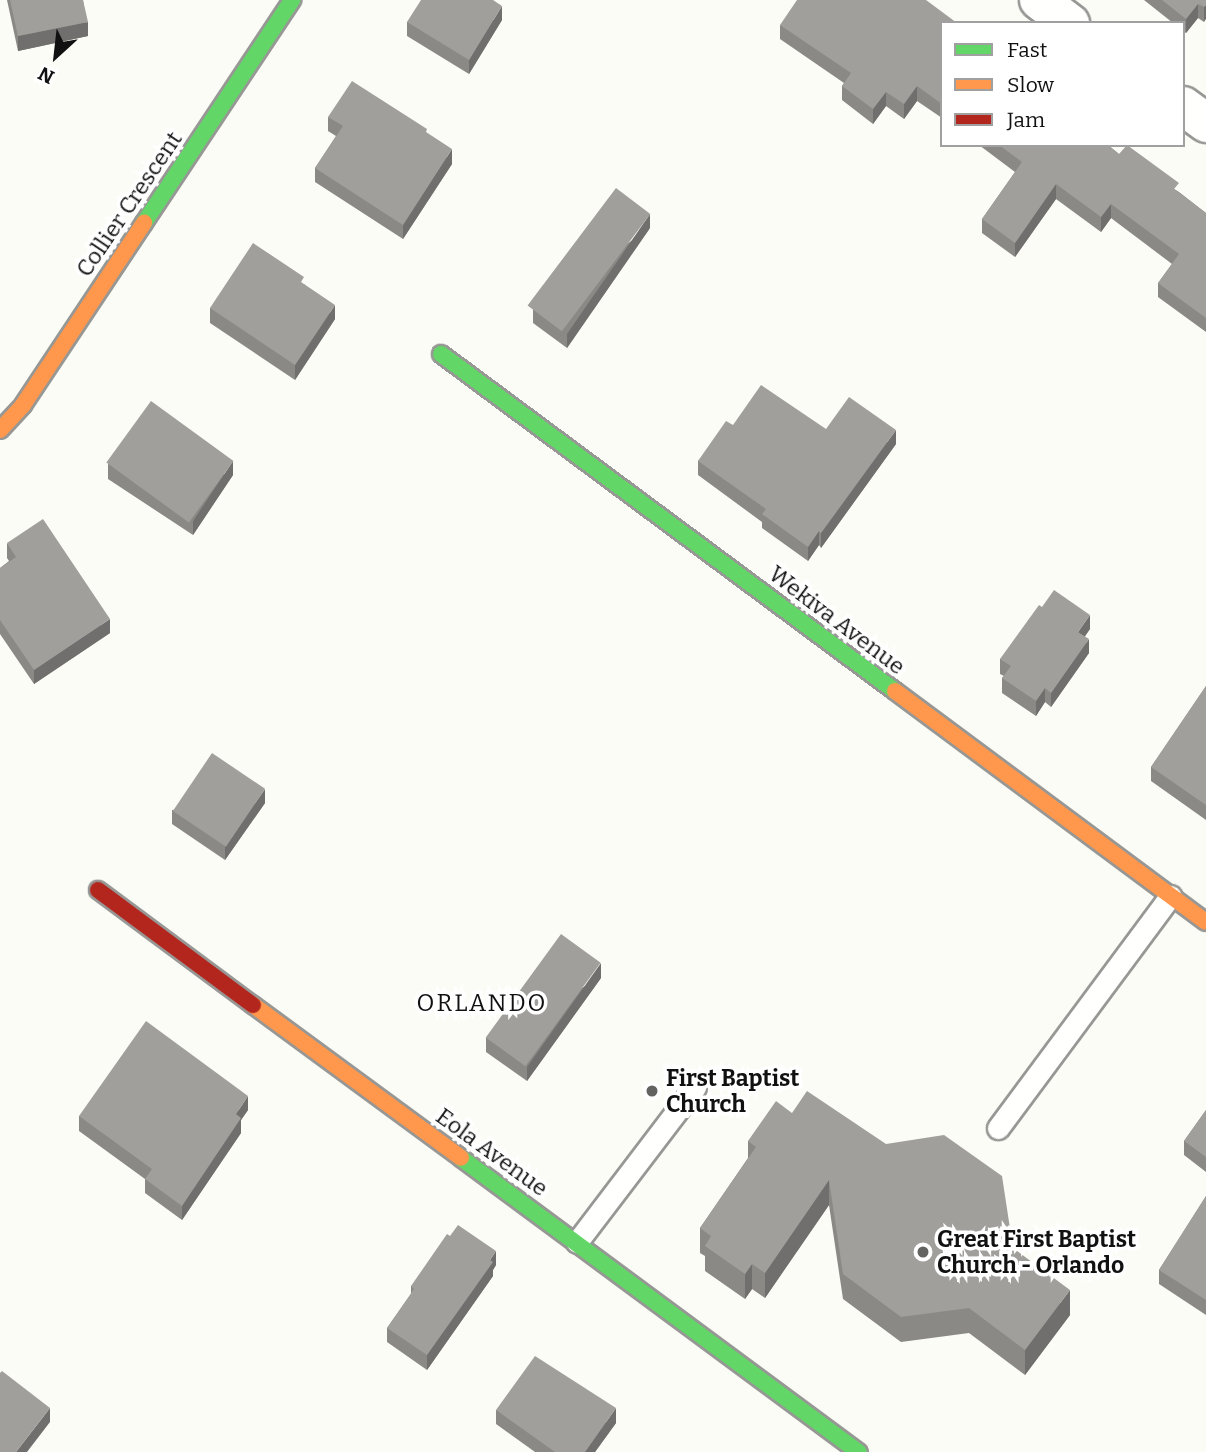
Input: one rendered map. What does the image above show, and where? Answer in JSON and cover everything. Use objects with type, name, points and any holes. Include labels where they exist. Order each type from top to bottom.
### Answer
[{"type":"street","name":"Collier Crescent","points":[[0,430],[23,405],[292,0]]},
{"type":"street","points":[[1039,0],[1067,21]]},
{"type":"street","points":[[1185,107],[1206,123]]},
{"type":"street","name":"Wekiva Avenue","points":[[440,354],[1206,922]]},
{"type":"street","name":"Eola Avenue","points":[[97,890],[859,1452]]},
{"type":"lane","points":[[998,1128],[1170,896]]},
{"type":"lane","points":[[577,1242],[695,1087]]},
{"type":"building","points":[[10,0],[83,0],[88,22],[18,36]]},
{"type":"building","points":[[421,0],[493,0],[502,6],[469,60],[407,22]]},
{"type":"building","points":[[797,0],[926,0],[954,21],[940,21],[940,103],[917,86],[904,104],[886,92],[873,109],[842,86],[851,73],[780,25]]},
{"type":"building","points":[[1162,0],[1206,0],[1206,5],[1204,7],[1198,4],[1186,19]]},
{"type":"building","points":[[352,81],[427,129],[426,132],[452,149],[403,225],[315,168],[343,126],[328,117]]},
{"type":"building","points":[[1002,147],[1110,147],[1119,154],[1125,147],[1130,147],[1179,183],[1174,189],[1206,213],[1206,318],[1158,283],[1179,254],[1111,204],[1101,217],[1056,184],[1015,243],[982,219],[1022,162]]},
{"type":"building","points":[[616,188],[650,214],[562,331],[528,305]]},
{"type":"building","points":[[253,243],[304,277],[301,282],[335,305],[295,365],[210,308]]},
{"type":"building","points":[[761,385],[826,429],[849,397],[896,430],[808,547],[762,514],[766,509],[698,461],[726,421],[733,425]]},
{"type":"building","points":[[151,401],[234,461],[189,522],[106,462]]},
{"type":"building","points":[[43,519],[110,619],[34,670],[0,620],[0,568],[16,557],[7,543]]},
{"type":"building","points":[[1054,590],[1090,615],[1078,632],[1089,639],[1051,693],[1045,688],[1036,701],[1002,678],[1011,666],[1000,659],[1039,605],[1042,607]]},
{"type":"building","points":[[1206,686],[1206,805],[1151,767]]},
{"type":"building","points":[[212,753],[265,789],[226,847],[173,811]]},
{"type":"building","points":[[561,934],[601,963],[525,1066],[486,1038]]},
{"type":"building","points":[[146,1021],[248,1096],[236,1114],[241,1118],[182,1206],[145,1179],[152,1169],[79,1116]]},
{"type":"building","points":[[807,1091],[886,1144],[944,1135],[1002,1176],[1013,1248],[1070,1290],[1025,1350],[969,1308],[901,1317],[843,1274],[829,1180],[765,1273],[752,1264],[745,1274],[705,1246],[711,1236],[700,1228],[756,1147],[748,1141],[776,1101],[792,1113]]},
{"type":"building","points":[[1206,1110],[1206,1157],[1184,1141]]},
{"type":"building","points":[[1206,1196],[1206,1300],[1159,1270]]},
{"type":"building","points":[[458,1225],[496,1251],[490,1260],[493,1262],[427,1355],[387,1328],[414,1289],[411,1286],[447,1234],[450,1236]]},
{"type":"building","points":[[535,1356],[616,1408],[585,1452],[555,1452],[496,1410]]},
{"type":"building","points":[[2,1371],[50,1408],[16,1452],[0,1452]]},
{"type":"traffic: fast","points":[[144,223],[292,0]]},
{"type":"traffic: fast","points":[[441,354],[895,691]]},
{"type":"traffic: fast","points":[[461,1158],[859,1452]]},
{"type":"traffic: slow","points":[[0,430],[23,405],[144,223]]},
{"type":"traffic: slow","points":[[895,691],[1206,922]]},
{"type":"traffic: slow","points":[[253,1005],[461,1158]]},
{"type":"traffic: jam","points":[[98,890],[253,1005]]},
{"type":"place","name":"First Baptist Church","points":[[652,1091]]},
{"type":"place","name":"Great First Baptist Church - Orlando","points":[[923,1252]]},
{"type":"district","name":"ORLANDO","points":[[482,1004]]}]
